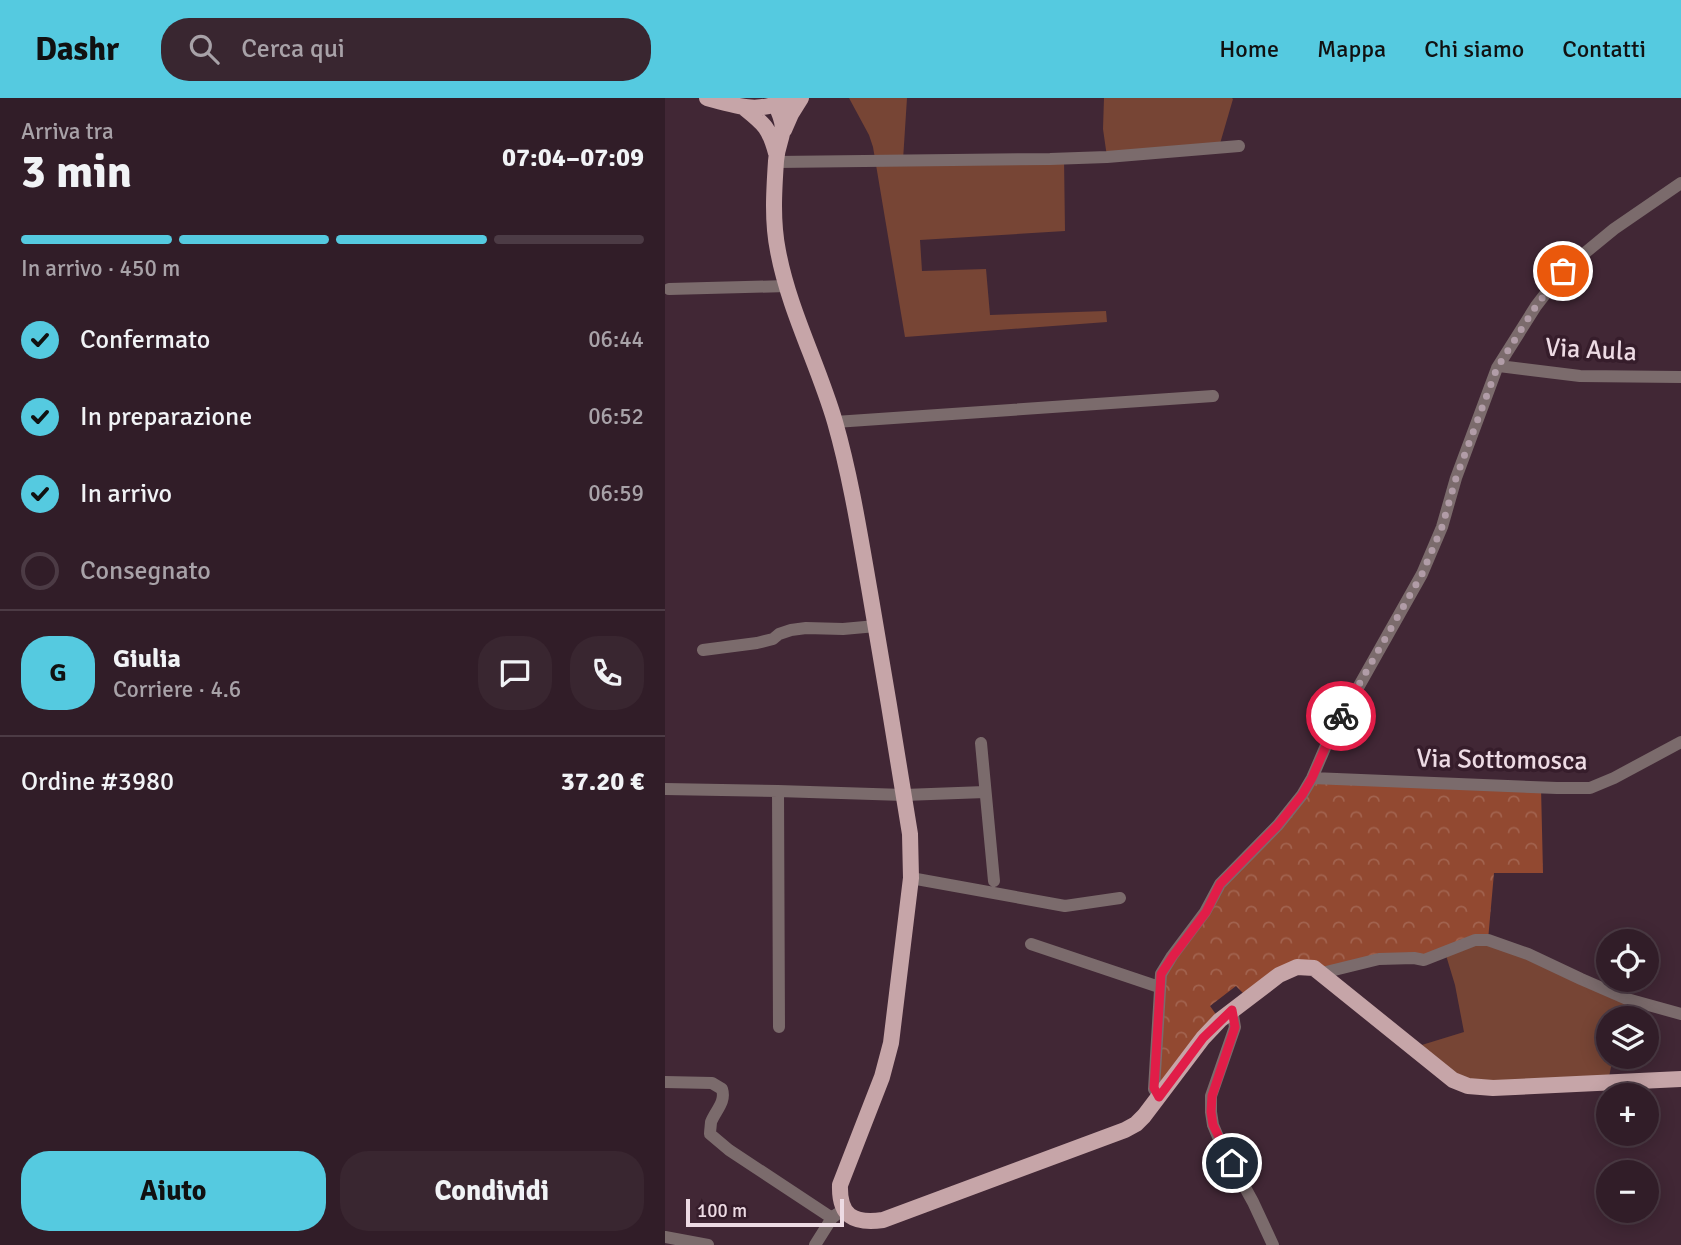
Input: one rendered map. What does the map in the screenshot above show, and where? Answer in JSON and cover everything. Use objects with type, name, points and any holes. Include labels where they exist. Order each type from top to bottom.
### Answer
[{"type":"main road","points":[[707,98],[743,107],[760,108],[782,102],[782,119],[777,134],[773,219],[778,252],[787,286],[835,422],[851,491],[910,834],[911,878],[891,1043],[882,1077],[840,1185],[841,1202],[837,1214],[861,1221],[883,1220],[1125,1130],[1136,1124],[1203,1038],[1232,1010],[1279,975],[1297,967],[1314,968],[1453,1080],[1468,1086],[1493,1088],[1681,1079]]},
{"type":"main road","points":[[777,134],[801,98]]},
{"type":"main road","points":[[743,107],[777,134]]},
{"type":"street","points":[[776,159],[1051,159],[1239,146]]},
{"type":"street","name":"Via Aula","points":[[1159,1097],[1154,1088],[1161,974],[1206,912],[1220,884],[1278,825],[1312,778],[1328,741],[1422,574],[1442,527],[1456,478],[1499,366],[1536,306],[1563,271],[1614,229],[1681,183]]},
{"type":"street","points":[[669,289],[787,286]]},
{"type":"street","name":"Via Aula","points":[[1499,366],[1580,376],[1681,377]]},
{"type":"street","points":[[835,422],[1213,396]]},
{"type":"street","points":[[703,650],[757,643],[791,630],[876,626]]},
{"type":"street","name":"Via Sottomosca","points":[[1312,778],[1590,788],[1681,742]]},
{"type":"street","points":[[981,743],[994,881]]},
{"type":"street","points":[[665,789],[904,795],[985,792]]},
{"type":"street","points":[[778,790],[779,1027]]},
{"type":"street","points":[[911,878],[1065,906],[1120,898]]},
{"type":"street","points":[[1322,974],[1379,959],[1424,960],[1475,940],[1488,940],[1528,954],[1627,999],[1681,1014]]},
{"type":"street","points":[[1031,944],[1159,987]]},
{"type":"street","points":[[1232,1010],[1235,1027],[1212,1096],[1213,1125],[1273,1245]]},
{"type":"street","points":[[665,1082],[712,1083],[722,1088],[724,1095],[711,1123],[710,1133],[729,1150],[805,1199],[837,1214],[815,1245]]},
{"type":"street","points":[[665,1237],[708,1245]]},
{"type":"shaded area","points":[[849,98],[907,98],[903,160],[1064,158],[1065,231],[920,240],[922,271],[986,269],[990,315],[1106,311],[1107,322],[905,337],[873,147]]},
{"type":"shaded area","points":[[1104,98],[1233,99],[1219,147],[1107,157],[1103,129]]},
{"type":"shaded area","points":[[1488,940],[1596,986],[1596,992],[1611,992],[1627,999],[1625,1006],[1596,1006],[1596,1069],[1611,1069],[1608,1082],[1468,1086],[1412,1048],[1464,1032],[1455,985],[1445,952]]},
{"type":"green space","points":[[1312,778],[1541,788],[1543,873],[1494,873],[1488,940],[1424,960],[1398,958],[1322,973],[1297,967],[1249,999],[1236,986],[1210,1006],[1220,1020],[1159,1097],[1159,987],[1205,912]]},
{"type":"way so far","points":[[1341,716],[1422,574],[1442,527],[1456,478],[1497,368],[1536,306],[1563,271]]},
{"type":"route","points":[[1232,1163],[1213,1125],[1211,1112],[1212,1096],[1235,1027],[1232,1010],[1203,1038],[1159,1097],[1154,1088],[1161,974],[1206,912],[1220,884],[1278,825],[1302,795],[1341,716]]}]
